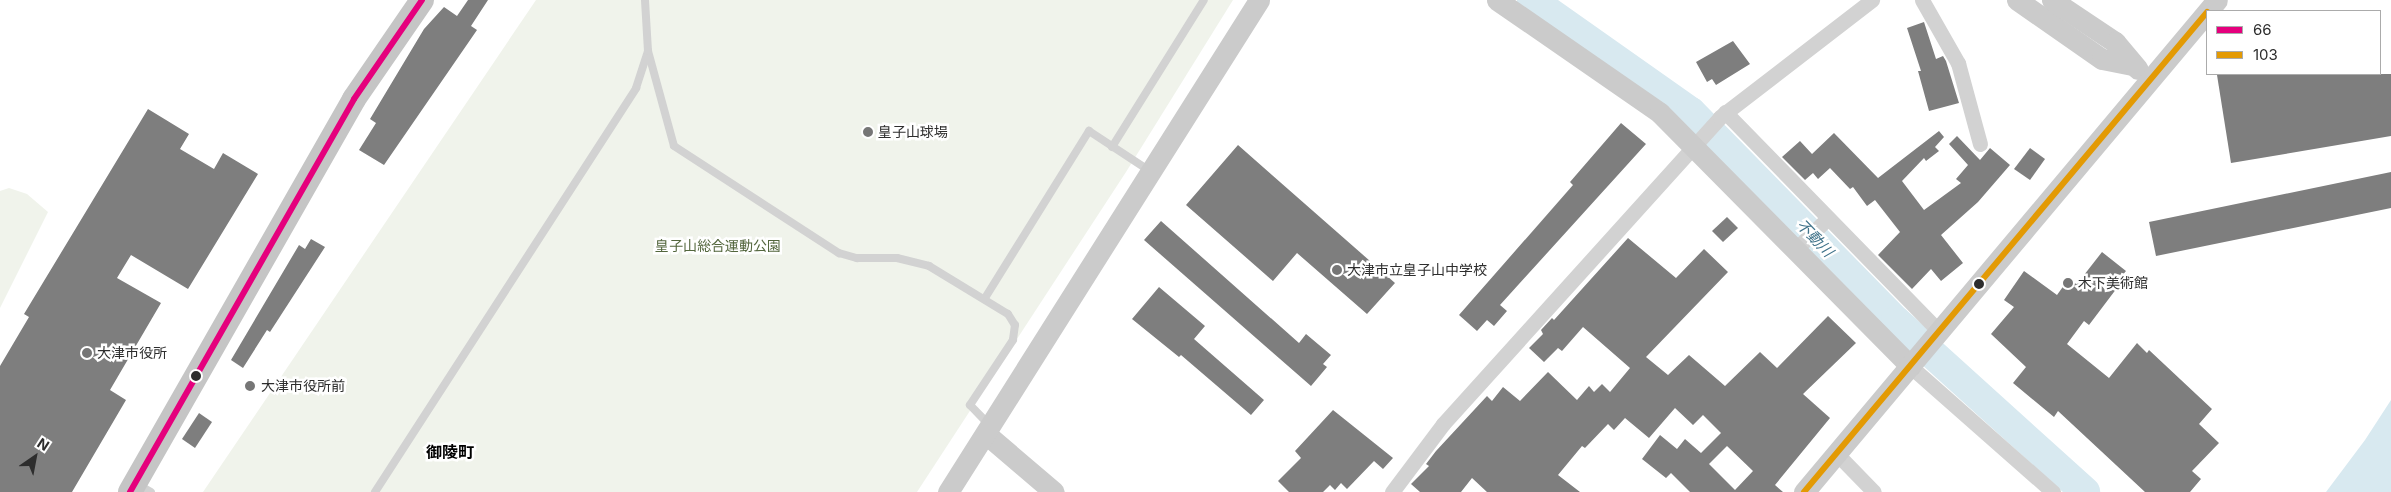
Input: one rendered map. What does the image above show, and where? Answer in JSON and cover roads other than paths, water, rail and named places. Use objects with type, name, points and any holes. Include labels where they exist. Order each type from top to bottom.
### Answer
[{"type":"main road","points":[[139,489],[354,99],[422,0]]},
{"type":"street","points":[[948,492],[1259,0]]},
{"type":"street","points":[[1497,0],[1660,113],[1697,142],[1798,247],[1914,362],[2053,492]]},
{"type":"street","points":[[1392,492],[1443,424],[1722,114],[1872,0]]},
{"type":"street","points":[[1922,0],[1958,63],[1980,144]]},
{"type":"street","points":[[2017,0],[2102,59],[2142,72]]},
{"type":"street","points":[[2052,0],[2114,42],[2142,72]]},
{"type":"street","points":[[1804,492],[1914,362],[2142,72],[2216,0]]},
{"type":"street","points":[[1722,114],[1824,221],[1937,333]]},
{"type":"street","points":[[1798,247],[1824,221]]},
{"type":"street","points":[[988,430],[1054,492]]},
{"type":"street","points":[[1836,454],[1874,492]]},
{"type":"lane","points":[[645,0],[648,50],[674,146],[839,253],[857,258],[897,258],[921,263],[946,273],[1008,314],[1015,325],[1013,340],[970,405],[988,430]]},
{"type":"lane","points":[[1112,147],[1204,0]]},
{"type":"lane","points":[[375,492],[636,88],[648,50]]},
{"type":"lane","points":[[985,298],[1088,132],[1152,172]]},
{"type":"waterway","name":"不動川","points":[[1532,0],[1691,112],[1896,321],[2085,492]]},
{"type":"place","name":"皇子山球場","points":[[868,132]]},
{"type":"place","name":"大津市立皇子山中学校","points":[[1337,270]]},
{"type":"place","name":"木下美術館","points":[[2068,283]]},
{"type":"place","name":"大津市役所","points":[[87,353]]},
{"type":"place","name":"大津市役所前","points":[[250,386]]},
{"type":"district","name":"御陵町","points":[[450,452]]},
{"type":"park label","name":"皇子山総合運動公園","points":[[718,246]]}]
